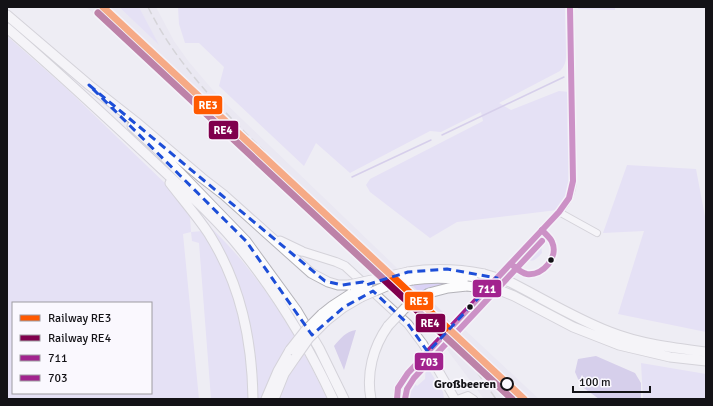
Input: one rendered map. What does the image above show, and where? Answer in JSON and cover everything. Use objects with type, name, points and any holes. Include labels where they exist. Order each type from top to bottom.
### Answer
[{"type":"highway","points":[[7,15],[89,85],[136,122],[317,277],[355,291],[389,285],[424,269],[447,269],[484,274],[508,281],[553,306],[611,332],[664,346],[706,352]]},
{"type":"highway","points":[[7,28],[57,72],[193,198],[239,247],[277,297],[311,353],[333,399]]},
{"type":"highway","points":[[89,85],[158,150],[246,242],[297,311],[319,348],[344,399]]},
{"type":"highway","points":[[147,156],[193,211],[209,234],[223,260],[244,314],[250,345],[253,373],[253,399]]},
{"type":"highway","points":[[270,236],[301,251]]},
{"type":"highway","points":[[274,399],[292,354],[305,331],[324,317],[332,306],[375,280],[410,276],[425,278],[442,277],[499,290],[514,296],[573,327],[619,345],[670,357],[706,361]]},
{"type":"highway","points":[[371,399],[369,385],[372,362],[379,342],[388,326],[409,305],[429,294],[470,283]]},
{"type":"highway","points":[[266,399],[278,371],[292,354]]},
{"type":"main road","points":[[301,251],[345,266],[408,324],[456,399]]},
{"type":"street","points":[[397,399],[396,391],[408,373],[559,212],[570,198],[572,190],[570,7]]},
{"type":"street","points":[[559,212],[596,233]]},
{"type":"street","points":[[456,399],[468,396],[474,399]]},
{"type":"highlighted area","points":[[89,85],[325,281],[342,285],[363,282],[366,285],[408,272],[447,269],[497,278],[428,352],[408,324],[373,291],[344,307],[312,335],[246,241]]},
{"type":"shaded area","points":[[86,7],[119,7],[158,44],[139,7],[156,7],[174,41],[189,62],[218,96],[447,316],[446,318],[461,332],[464,329],[539,399],[484,399],[442,343],[446,339],[440,333],[439,334],[170,81]]},
{"type":"shaded area","points":[[119,7],[139,7],[159,45]]},
{"type":"shaded area","points":[[178,7],[565,7],[566,57],[563,67],[560,71],[499,103],[511,110],[559,91],[569,92],[570,187],[567,196],[557,210],[457,222],[430,238],[370,192],[366,185],[370,179],[483,121],[481,112],[441,132],[430,131],[350,173],[316,143],[304,166],[219,86],[224,67],[199,43],[185,43],[179,24]]},
{"type":"shaded area","points":[[578,7],[615,7],[615,10],[578,9]]},
{"type":"shaded area","points":[[7,36],[65,87],[170,188],[190,217],[191,232],[183,234],[199,399],[7,399]]},
{"type":"shaded area","points":[[627,165],[696,169],[706,222],[706,332],[618,314],[644,231],[603,233]]},
{"type":"shaded area","points":[[199,215],[238,256],[267,294],[299,345],[327,399],[257,399],[249,329]]},
{"type":"shaded area","points":[[203,231],[222,266],[232,290],[244,328],[251,399],[211,399],[199,243],[192,241],[191,232]]},
{"type":"shaded area","points":[[535,243],[541,245],[542,253],[532,261],[524,257],[525,253]]},
{"type":"shaded area","points":[[413,282],[465,282],[420,293],[411,284]]},
{"type":"shaded area","points":[[356,330],[344,370],[334,346],[346,334]]},
{"type":"shaded area","points":[[596,356],[635,373],[641,383],[641,399],[599,399],[581,386],[575,372],[578,359]]},
{"type":"shaded area","points":[[641,363],[706,374],[706,399],[643,399]]},
{"type":"shaded area","points":[[426,365],[443,392],[444,398],[401,399],[401,388],[404,382],[408,380],[412,381],[417,386],[425,379]]},
{"type":"waterway","points":[[442,135],[564,77]]},
{"type":"waterway","points":[[352,177],[431,140]]},
{"type":"railway","points":[[96,7],[353,247],[456,346],[496,399]]},
{"type":"railway","points":[[148,7],[159,28],[185,66],[216,102],[265,152]]},
{"type":"rail line","name":"RE3","points":[[103,7],[524,399]]},
{"type":"rail line","name":"RE4","points":[[98,13],[512,399]]},
{"type":"transit line","name":"711","points":[[397,399],[398,388],[408,373],[559,212],[569,198],[573,181],[570,7]]},
{"type":"transit line","name":"703","points":[[511,264],[527,274],[533,274],[544,269],[551,259],[554,248],[551,240],[542,230]]},
{"type":"transit line","name":"703","points":[[405,399],[407,389],[414,378],[542,241]]},
{"type":"place","name":"Großbeeren","points":[[507,384]]}]
